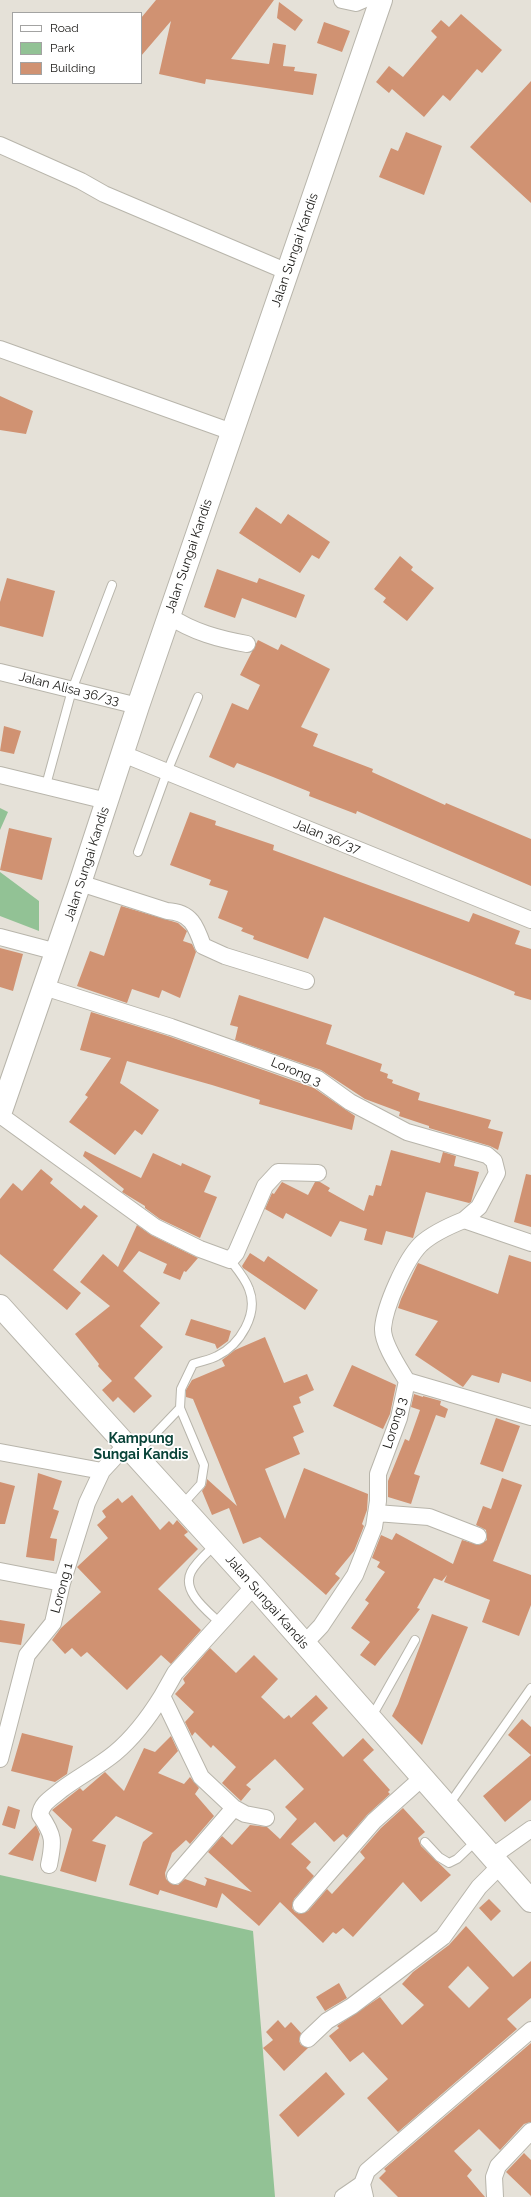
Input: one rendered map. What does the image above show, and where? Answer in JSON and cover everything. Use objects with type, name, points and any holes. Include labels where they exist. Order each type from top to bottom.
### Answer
[{"type":"street","points":[[342,0],[356,4],[363,0]]},
{"type":"street","name":"Jalan Sungai Kandis","points":[[0,1114],[5,1086],[57,952],[138,706],[381,0]]},
{"type":"street","points":[[0,145],[81,181],[104,194],[288,272]]},
{"type":"street","points":[[0,349],[232,432]]},
{"type":"street","points":[[169,616],[184,626],[202,634],[247,644]]},
{"type":"street","name":"Jalan Alisa 36/33","points":[[0,672],[138,706]]},
{"type":"street","name":"Jalan 36/37","points":[[123,754],[531,920]]},
{"type":"street","points":[[0,775],[107,801]]},
{"type":"street","points":[[80,883],[167,911],[178,912],[196,925],[203,946],[225,956],[306,981]]},
{"type":"street","points":[[0,937],[57,952]]},
{"type":"street","name":"Lorong 3","points":[[44,987],[171,1027],[318,1079],[350,1102],[408,1132],[487,1155],[494,1161],[497,1173],[479,1207],[464,1220],[441,1230],[421,1245],[405,1268],[392,1296],[383,1329],[391,1353],[407,1381],[399,1418],[378,1474],[374,1526],[356,1575],[322,1626],[304,1644]]},
{"type":"street","points":[[0,1114],[155,1227],[200,1249],[230,1260],[236,1253],[265,1186],[278,1172],[318,1173]]},
{"type":"street","points":[[464,1220],[531,1244]]},
{"type":"street","name":"Jalan Sungai Kandis","points":[[0,1306],[254,1586],[531,1901]]},
{"type":"street","points":[[407,1381],[531,1417]]},
{"type":"street","name":"Lorong 1","points":[[0,1759],[27,1655],[53,1623],[62,1582],[87,1503],[102,1471],[131,1449]]},
{"type":"street","points":[[0,1452],[102,1471]]},
{"type":"street","points":[[376,1513],[429,1517],[478,1536]]},
{"type":"street","points":[[0,1571],[62,1582]]},
{"type":"street","points":[[49,1864],[54,1844],[51,1830],[40,1815],[41,1809],[47,1802],[76,1779],[115,1753],[135,1733],[162,1696],[175,1673],[254,1586]]},
{"type":"street","points":[[162,1696],[201,1777],[234,1808],[245,1814],[266,1818]]},
{"type":"street","points":[[301,1905],[374,1821],[422,1778]]},
{"type":"street","points":[[175,1876],[234,1808]]},
{"type":"street","points":[[308,2039],[327,2021],[352,2006],[443,1937],[496,1861],[531,1830]]},
{"type":"street","points":[[344,2197],[363,2191],[367,2171],[531,2030]]},
{"type":"street","points":[[495,2197],[494,2177],[498,2166],[531,2131]]},
{"type":"lane","points":[[46,785],[72,690],[112,584]]},
{"type":"lane","points":[[138,852],[167,772],[198,697]]},
{"type":"lane","points":[[181,1505],[201,1484],[204,1465],[180,1408],[181,1389],[194,1364],[218,1356],[239,1339],[248,1322],[252,1302],[249,1289],[230,1260]]},
{"type":"lane","points":[[131,1449],[180,1408]]},
{"type":"lane","points":[[216,1544],[190,1573],[190,1583],[191,1591],[198,1601],[220,1624]]},
{"type":"lane","points":[[370,1719],[415,1640]]},
{"type":"lane","points":[[447,1806],[531,1688]]},
{"type":"lane","points":[[425,1842],[439,1857],[449,1863],[457,1859],[478,1840]]},
{"type":"green space","points":[[0,808],[8,812],[0,830]]},
{"type":"green space","points":[[0,872],[39,901],[39,931],[0,916]]},
{"type":"green space","points":[[0,1875],[253,1931],[275,2197],[0,2197]]},
{"type":"building","points":[[156,0],[274,0],[231,59],[269,64],[273,43],[286,45],[283,66],[295,67],[294,71],[317,74],[313,95],[206,79],[205,84],[159,74],[171,21],[142,55],[142,17]]},
{"type":"building","points":[[279,2],[303,20],[295,31],[277,18]]},
{"type":"building","points":[[461,14],[502,50],[482,73],[477,69],[450,101],[443,95],[424,117],[392,89],[389,93],[376,82],[389,66],[403,77],[437,37],[431,31],[441,20],[449,27]]},
{"type":"building","points":[[324,22],[350,31],[342,52],[317,43]]},
{"type":"building","points":[[531,81],[531,203],[470,147]]},
{"type":"building","points":[[406,132],[442,146],[424,195],[379,177],[391,148],[398,151]]},
{"type":"building","points":[[0,396],[33,411],[26,434],[0,430]]},
{"type":"building","points":[[256,507],[281,524],[288,514],[330,542],[319,559],[312,555],[300,573],[239,533]]},
{"type":"building","points":[[400,556],[413,567],[411,570],[434,588],[407,621],[383,602],[386,598],[374,589]]},
{"type":"building","points":[[217,569],[257,583],[259,578],[305,595],[296,618],[242,598],[235,618],[204,607]]},
{"type":"building","points":[[7,578],[55,591],[43,637],[0,626],[0,602]]},
{"type":"building","points":[[258,640],[278,650],[281,644],[330,669],[301,727],[318,734],[313,746],[373,769],[372,772],[445,805],[446,803],[531,839],[531,886],[357,811],[356,814],[309,796],[310,792],[273,777],[237,763],[234,768],[209,757],[232,703],[248,710],[260,685],[240,675]]},
{"type":"building","points":[[4,726],[21,731],[14,754],[0,751]]},
{"type":"building","points":[[190,812],[216,821],[215,825],[274,845],[273,850],[469,922],[473,913],[520,931],[515,944],[531,949],[531,1000],[514,995],[515,992],[324,917],[308,959],[253,939],[254,936],[241,931],[243,928],[218,918],[228,891],[209,885],[211,880],[170,865]]},
{"type":"building","points":[[9,828],[52,838],[42,880],[0,870]]},
{"type":"building","points":[[121,906],[178,923],[187,931],[183,941],[192,944],[196,952],[180,998],[162,990],[159,998],[132,989],[127,1003],[77,986],[90,951],[104,956]]},
{"type":"building","points":[[0,948],[23,954],[13,991],[0,987]]},
{"type":"building","points":[[239,995],[332,1025],[326,1044],[382,1064],[380,1071],[388,1074],[387,1078],[393,1080],[392,1083],[420,1093],[418,1100],[491,1120],[488,1128],[503,1132],[498,1150],[490,1146],[429,1128],[429,1126],[399,1116],[400,1112],[365,1099],[321,1070],[235,1040],[238,1027],[230,1025]]},
{"type":"building","points":[[91,1012],[168,1036],[314,1088],[355,1116],[352,1130],[259,1104],[260,1100],[127,1061],[120,1083],[159,1110],[142,1135],[135,1130],[115,1155],[69,1122],[88,1097],[85,1095],[111,1058],[80,1050]]},
{"type":"building","points":[[391,1150],[440,1163],[443,1152],[456,1156],[454,1166],[479,1172],[471,1202],[469,1203],[426,1192],[413,1238],[386,1231],[382,1245],[364,1240],[367,1229],[340,1221],[331,1237],[286,1213],[283,1219],[265,1209],[272,1193],[274,1194],[282,1182],[308,1195],[315,1182],[320,1182],[330,1188],[328,1191],[364,1211],[369,1195],[373,1196],[376,1185],[381,1186]]},
{"type":"building","points":[[85,1151],[141,1178],[153,1153],[181,1166],[182,1163],[211,1176],[204,1192],[217,1197],[200,1238],[160,1219],[145,1208],[145,1206],[122,1192],[124,1189],[83,1156]]},
{"type":"building","points":[[41,1169],[53,1179],[50,1183],[81,1209],[84,1205],[98,1216],[53,1270],[81,1293],[67,1310],[0,1254],[0,1199],[13,1183],[22,1191]]},
{"type":"building","points":[[526,1174],[531,1175],[531,1227],[514,1222]]},
{"type":"building","points":[[137,1225],[151,1235],[198,1258],[186,1272],[184,1271],[180,1280],[163,1273],[167,1264],[139,1251],[123,1271],[160,1303],[140,1326],[163,1347],[134,1378],[152,1396],[134,1413],[118,1397],[113,1402],[102,1390],[112,1381],[98,1366],[99,1364],[75,1334],[110,1306],[80,1282],[103,1254],[118,1267]]},
{"type":"building","points":[[250,1253],[264,1262],[268,1256],[318,1290],[305,1310],[243,1268],[242,1266]]},
{"type":"building","points":[[509,1255],[531,1262],[531,1382],[502,1373],[499,1383],[472,1375],[463,1387],[415,1355],[438,1321],[398,1308],[401,1299],[418,1263],[498,1294]]},
{"type":"building","points":[[191,1319],[231,1331],[228,1341],[217,1349],[215,1344],[185,1335]]},
{"type":"building","points":[[265,1337],[284,1383],[307,1374],[314,1390],[299,1397],[301,1403],[293,1406],[304,1432],[293,1437],[300,1454],[265,1469],[285,1519],[304,1468],[368,1494],[367,1510],[362,1524],[364,1526],[354,1551],[335,1574],[340,1578],[326,1595],[260,1537],[243,1544],[229,1508],[212,1515],[202,1491],[206,1485],[207,1479],[237,1506],[193,1399],[186,1397],[186,1390],[192,1380],[225,1366],[222,1360],[235,1350]]},
{"type":"building","points":[[352,1365],[396,1385],[390,1414],[383,1429],[333,1406]]},
{"type":"building","points":[[414,1394],[441,1401],[440,1405],[448,1409],[445,1418],[436,1415],[414,1474],[420,1476],[411,1504],[388,1497],[388,1481],[405,1439],[409,1441],[420,1410],[411,1407]]},
{"type":"building","points":[[496,1418],[520,1426],[503,1472],[480,1464]]},
{"type":"building","points":[[38,1473],[62,1481],[53,1509],[59,1511],[50,1538],[57,1539],[54,1561],[26,1557]]},
{"type":"building","points":[[502,1478],[522,1485],[493,1561],[531,1575],[531,1605],[519,1636],[482,1622],[490,1600],[444,1582],[447,1575],[442,1581],[434,1578],[417,1608],[420,1609],[375,1666],[360,1655],[370,1642],[351,1628],[369,1603],[365,1600],[385,1572],[377,1567],[380,1562],[372,1558],[381,1535],[392,1540],[396,1533],[453,1564],[462,1540],[479,1545],[487,1540],[486,1530],[476,1525],[483,1506],[491,1509]]},
{"type":"building","points":[[0,1482],[15,1486],[5,1524],[0,1524]]},
{"type":"building","points":[[132,1495],[160,1530],[169,1521],[173,1525],[177,1520],[188,1532],[184,1535],[198,1549],[158,1589],[201,1630],[171,1664],[161,1655],[127,1690],[87,1652],[81,1657],[72,1648],[65,1654],[52,1640],[61,1628],[101,1592],[77,1567],[108,1538],[97,1525],[106,1517],[102,1511],[118,1498],[122,1503]]},
{"type":"building","points":[[432,1614],[468,1627],[422,1745],[392,1716],[398,1704]]},
{"type":"building","points":[[0,1620],[25,1624],[21,1645],[0,1642]]},
{"type":"building","points":[[210,1648],[236,1673],[254,1655],[278,1679],[261,1697],[284,1719],[289,1715],[291,1718],[316,1695],[328,1708],[312,1723],[343,1757],[363,1738],[374,1750],[363,1760],[390,1790],[388,1792],[390,1794],[367,1815],[347,1838],[343,1834],[334,1842],[315,1822],[291,1844],[311,1862],[306,1868],[314,1876],[294,1899],[292,1908],[295,1912],[300,1914],[308,1911],[327,1889],[332,1894],[365,1858],[360,1852],[381,1828],[403,1808],[425,1832],[418,1838],[421,1846],[451,1875],[421,1902],[403,1882],[353,1937],[343,1928],[336,1934],[333,1932],[323,1943],[280,1902],[259,1926],[222,1893],[217,1908],[160,1890],[158,1895],[129,1885],[143,1842],[153,1833],[116,1816],[92,1841],[106,1845],[96,1882],[60,1871],[72,1829],[52,1810],[80,1788],[83,1791],[105,1772],[124,1791],[144,1748],[155,1752],[171,1736],[178,1751],[158,1773],[184,1784],[190,1777],[199,1788],[195,1794],[214,1816],[190,1844],[186,1840],[172,1853],[165,1873],[166,1879],[174,1885],[178,1885],[185,1879],[205,1886],[207,1880],[204,1877],[252,1892],[208,1852],[222,1836],[232,1845],[250,1825],[267,1827],[280,1839],[297,1819],[285,1807],[304,1789],[275,1759],[246,1785],[251,1789],[241,1801],[222,1783],[236,1767],[213,1745],[211,1748],[195,1732],[192,1736],[185,1722],[194,1712],[175,1694],[185,1683],[183,1679]]},
{"type":"building","points":[[522,1719],[531,1727],[531,1755],[508,1735]]},
{"type":"building","points":[[22,1733],[73,1746],[67,1774],[55,1782],[11,1771]]},
{"type":"building","points":[[531,1755],[531,1800],[505,1822],[483,1796]]},
{"type":"building","points":[[8,1806],[20,1810],[15,1829],[2,1825]]},
{"type":"building","points":[[36,1825],[40,1834],[33,1861],[8,1854]]},
{"type":"building","points":[[489,1899],[501,1911],[491,1921],[479,1908]]},
{"type":"building","points":[[466,1926],[513,1977],[531,1961],[531,1998],[507,2019],[517,2029],[398,2132],[367,2098],[388,2079],[363,2052],[350,2062],[329,2036],[339,2028],[337,2026],[380,1997],[402,2025],[424,2005],[402,1984],[413,1972],[449,1945]],"holes":[[[468,1966],[489,1988],[469,2008],[448,1987]]]},
{"type":"building","points":[[339,1983],[347,1998],[325,2011],[316,1997]]},
{"type":"building","points":[[278,2020],[285,2028],[291,2022],[301,2033],[299,2041],[301,2045],[308,2048],[284,2071],[263,2048],[273,2040],[266,2032]]},
{"type":"building","points":[[531,2043],[531,2122],[524,2124],[500,2150],[479,2129],[454,2151],[472,2170],[467,2176],[485,2197],[398,2197],[379,2178],[386,2171],[384,2169]]},
{"type":"building","points":[[326,2072],[345,2094],[298,2137],[279,2115]]},
{"type":"building","points":[[524,2153],[531,2160],[531,2196],[506,2172]]},
{"type":"district","name":"Kampung Sungai Kandis","points":[[141,1448]]}]
